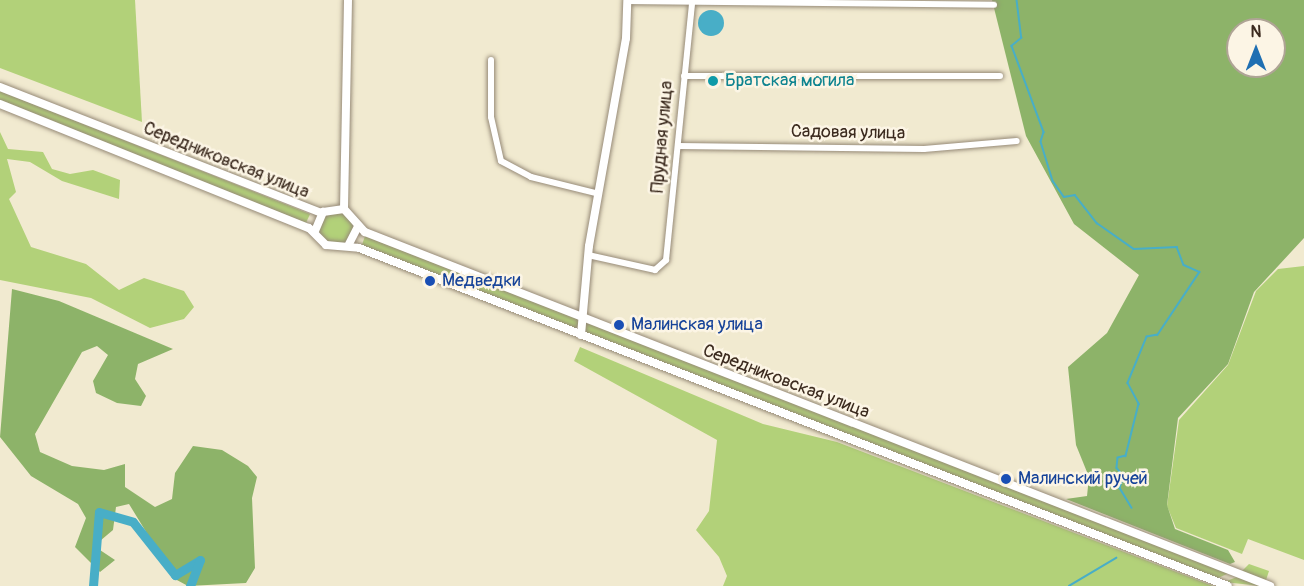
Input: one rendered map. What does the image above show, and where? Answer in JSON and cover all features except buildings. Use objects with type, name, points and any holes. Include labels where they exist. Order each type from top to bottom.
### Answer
[{"type":"street","points":[[348,0],[344,209],[357,228],[349,244]]},
{"type":"street","points":[[581,335],[585,320],[588,255],[627,0],[994,5]]},
{"type":"street","name":"Прудная улица","points":[[588,255],[655,270],[666,260],[684,76],[695,1]]},
{"type":"street","points":[[492,60],[491,117],[501,161],[531,177],[599,194]]},
{"type":"street","points":[[684,76],[999,76]]},
{"type":"street","name":"Середниковская улица","points":[[0,87],[321,213],[344,209]]},
{"type":"street","name":"Середниковская улица","points":[[0,104],[315,231],[326,245],[349,244],[1228,586]]},
{"type":"street","name":"Садовая улица","points":[[678,146],[924,149],[1017,141]]},
{"type":"street","points":[[315,231],[321,213]]},
{"type":"street","name":"Середниковская улица","points":[[357,228],[585,320],[1270,586]]},
{"type":"street","points":[[1027,508],[1032,494]]},
{"type":"green space","points":[[0,0],[135,0],[142,122],[0,68]]},
{"type":"green space","points":[[992,0],[1304,0],[1304,238],[1254,292],[1228,364],[1178,418],[1167,505],[1175,529],[1228,550],[1235,562],[1230,564],[1066,499],[1087,496],[1089,477],[1076,445],[1068,367],[1107,333],[1139,275],[1074,224],[1026,136]]},
{"type":"green space","points":[[0,91],[310,214],[306,223],[0,102]]},
{"type":"green space","points":[[0,132],[8,149],[43,152],[52,169],[70,174],[93,170],[120,180],[119,199],[62,181],[30,162],[7,159],[16,192],[9,199],[31,247],[86,264],[119,290],[144,278],[184,291],[194,307],[184,319],[150,328],[91,298],[0,280]]},
{"type":"green space","points":[[336,211],[348,216],[353,228],[348,240],[336,245],[324,240],[319,228],[324,216]]},
{"type":"green space","points":[[365,236],[1229,573],[1216,579],[362,245]]},
{"type":"green space","points":[[1304,266],[1304,560],[1248,539],[1242,554],[1176,528],[1167,506],[1179,420],[1228,365],[1256,291],[1278,269]]},
{"type":"green space","points":[[12,289],[59,301],[173,349],[138,364],[135,379],[146,396],[141,406],[117,403],[96,393],[93,381],[108,355],[97,346],[82,352],[35,434],[40,452],[72,466],[104,470],[125,464],[125,487],[155,507],[172,499],[175,473],[193,446],[222,450],[248,466],[257,477],[252,498],[255,568],[246,583],[188,586],[175,579],[129,504],[116,507],[113,530],[94,546],[115,560],[100,572],[75,547],[86,518],[78,504],[31,476],[0,437]]},
{"type":"green space","points":[[580,347],[763,424],[837,442],[1213,586],[723,586],[727,576],[719,557],[696,530],[709,511],[717,440],[574,361]]},
{"type":"green space","points":[[1249,564],[1269,571],[1266,580],[1242,571]]},
{"type":"green space","points":[[1237,577],[1261,586],[1224,582]]},
{"type":"water","points":[[711,10],[720,14],[724,23],[720,32],[711,36],[702,32],[698,23],[702,14]]},
{"type":"waterway","name":"Малинский ручей","points":[[1017,0],[1022,38],[1012,46],[1044,132],[1041,142],[1053,181],[1064,197],[1075,195],[1097,223],[1134,249],[1177,247],[1184,265],[1200,272],[1158,335],[1147,337],[1128,383],[1139,404],[1126,456],[1118,458],[1117,468],[1124,477],[1120,488],[1132,508]]},
{"type":"waterway","points":[[93,586],[99,512],[133,522],[175,575],[200,560],[190,586]]},
{"type":"waterway","name":"Малинский ручей","points":[[1069,586],[1116,558]]},
{"type":"place","name":"Братская могила","points":[[713,81]]},
{"type":"place","name":"Медведки","points":[[430,281]]},
{"type":"place","name":"Малинская улица","points":[[619,325]]},
{"type":"place","name":"Малинский ручей","points":[[1006,479]]}]
